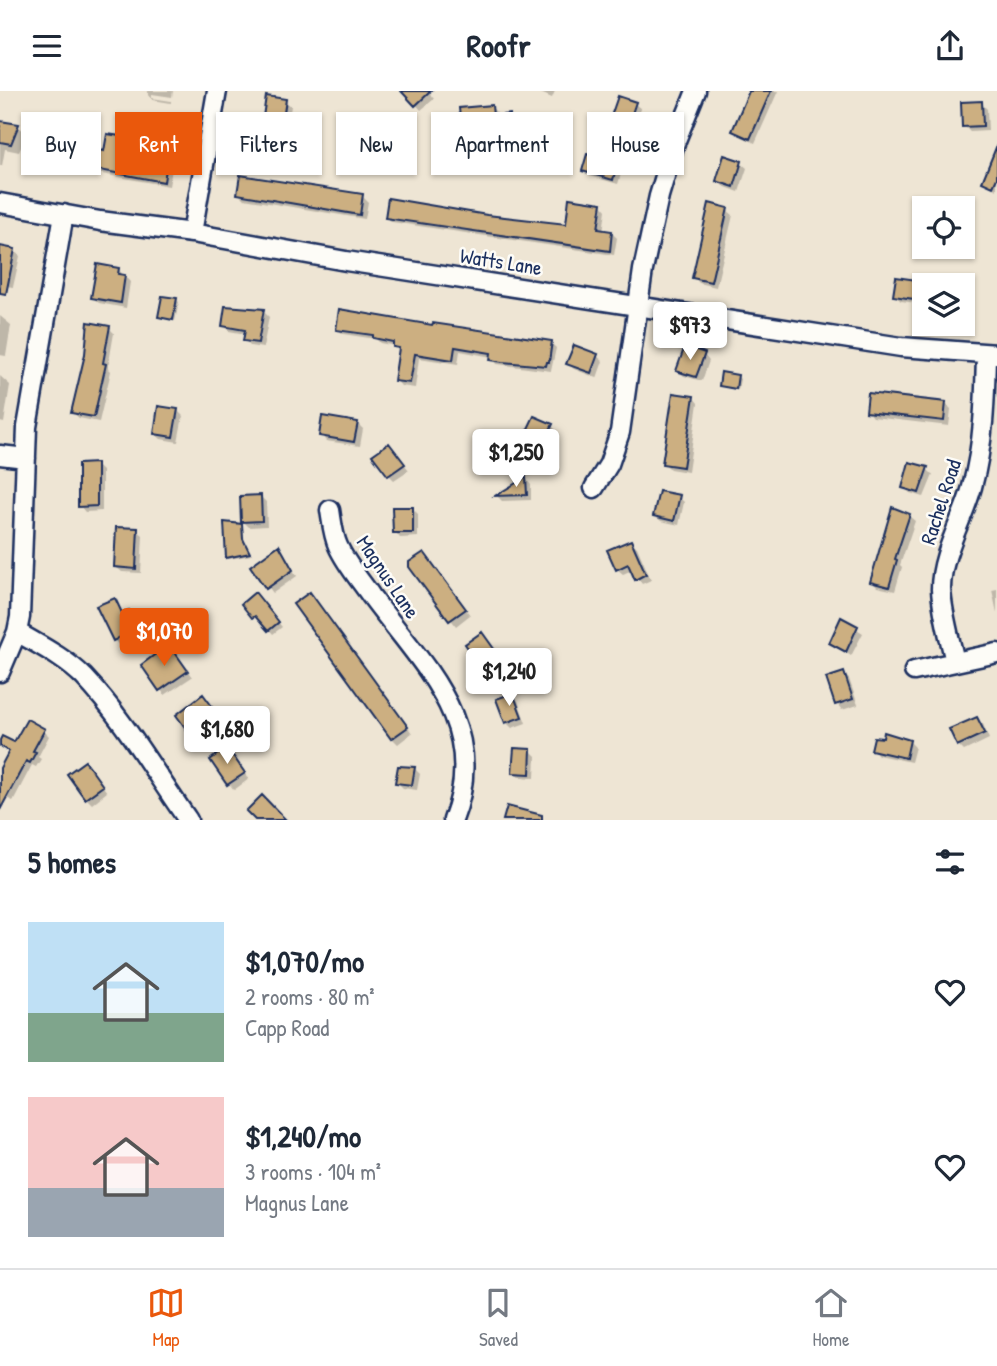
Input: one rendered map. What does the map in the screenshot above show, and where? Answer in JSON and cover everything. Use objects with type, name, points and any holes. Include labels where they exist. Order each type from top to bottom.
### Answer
[{"type":"street","points":[[192,233],[217,91]]},
{"type":"street","points":[[594,488],[609,464],[620,432],[638,306],[659,196],[675,143],[696,91]]},
{"type":"street","name":"Watts Lane","points":[[0,204],[901,347],[992,354]]},
{"type":"street","points":[[0,672],[17,632],[20,617],[27,427],[64,214]]},
{"type":"street","name":"Rachel Road","points":[[955,662],[941,589],[947,557],[978,464],[992,354]]},
{"type":"street","points":[[0,455],[26,458]]},
{"type":"street","name":"Magnus Lane","points":[[330,510],[335,536],[349,565],[430,675],[459,727],[465,772],[453,820]]},
{"type":"street","points":[[17,632],[83,676],[108,706],[188,820]]},
{"type":"street","points":[[914,671],[997,653]]},
{"type":"building","points":[[401,91],[431,91],[415,106]]},
{"type":"building","points":[[749,91],[771,91],[750,139],[732,131]]},
{"type":"building","points":[[266,96],[286,99],[284,112],[264,112]]},
{"type":"building","points":[[618,96],[636,102],[633,112],[612,112]]},
{"type":"building","points":[[982,101],[983,126],[962,127],[961,102]]},
{"type":"building","points":[[492,105],[493,112],[459,112],[459,108]]},
{"type":"building","points":[[0,121],[19,124],[11,144],[0,142]]},
{"type":"building","points":[[107,134],[115,135],[115,173],[101,170],[101,150],[104,151]]},
{"type":"building","points":[[997,145],[997,178],[993,187],[982,182]]},
{"type":"building","points":[[587,154],[587,172],[582,171]]},
{"type":"building","points":[[724,155],[742,161],[734,187],[716,181]]},
{"type":"building","points":[[126,175],[165,175],[164,182]]},
{"type":"building","points":[[240,175],[363,194],[360,215],[237,194]]},
{"type":"building","points":[[596,175],[614,175],[613,180]]},
{"type":"building","points":[[388,198],[487,215],[566,224],[569,198],[602,203],[598,229],[612,231],[610,251],[385,218]]},
{"type":"building","points":[[709,203],[728,208],[711,282],[692,278]]},
{"type":"building","points":[[0,246],[15,249],[6,294],[0,293]]},
{"type":"building","points":[[97,264],[119,268],[118,274],[125,275],[121,303],[91,298]]},
{"type":"building","points":[[896,277],[912,279],[912,299],[893,296]]},
{"type":"building","points":[[162,296],[177,298],[173,320],[158,317]]},
{"type":"building","points":[[225,306],[264,309],[258,343],[243,341],[245,330],[222,326]]},
{"type":"building","points":[[339,309],[552,341],[549,362],[546,366],[490,360],[491,353],[455,347],[453,360],[415,354],[410,383],[394,381],[399,348],[393,347],[393,342],[373,338],[373,335],[336,330]]},
{"type":"building","points":[[88,322],[110,326],[103,363],[106,364],[94,417],[71,413],[85,354]]},
{"type":"building","points":[[574,345],[598,354],[591,373],[566,364]]},
{"type":"building","points":[[685,346],[705,353],[696,377],[676,371]]},
{"type":"building","points":[[721,372],[738,375],[736,389],[719,386]]},
{"type":"building","points":[[673,393],[694,396],[683,467],[662,464]]},
{"type":"building","points":[[868,393],[946,402],[944,421],[866,412]]},
{"type":"building","points":[[158,406],[178,409],[173,437],[154,434]]},
{"type":"building","points":[[322,416],[358,422],[354,442],[319,436]]},
{"type":"building","points":[[534,416],[553,424],[541,448],[523,439]]},
{"type":"building","points":[[389,443],[405,464],[388,476],[372,455]]},
{"type":"building","points":[[909,462],[928,467],[919,493],[902,488]]},
{"type":"building","points":[[97,463],[97,506],[78,507],[78,464]]},
{"type":"building","points":[[526,477],[527,495],[495,496]]},
{"type":"building","points":[[659,491],[680,495],[674,521],[653,516]]},
{"type":"building","points":[[261,495],[262,521],[241,522],[240,496]]},
{"type":"building","points":[[392,507],[413,507],[413,533],[393,533]]},
{"type":"building","points":[[892,507],[910,514],[889,587],[870,582]]},
{"type":"building","points":[[224,522],[242,524],[243,539],[250,553],[226,558]]},
{"type":"building","points":[[116,527],[138,528],[136,569],[114,567]]},
{"type":"building","points":[[631,540],[646,574],[635,580],[628,564],[616,570],[607,550]]},
{"type":"building","points":[[279,545],[293,570],[266,589],[250,566]]},
{"type":"building","points":[[424,552],[466,609],[449,621],[409,567],[409,562]]},
{"type":"building","points":[[255,592],[279,622],[268,631],[255,616],[252,618],[241,604]]},
{"type":"building","points":[[310,592],[408,727],[391,739],[293,604]]},
{"type":"building","points":[[115,598],[122,613],[129,610],[138,627],[113,641],[96,606]]},
{"type":"building","points":[[841,617],[858,626],[846,652],[829,643]]},
{"type":"building","points":[[482,632],[497,653],[480,665],[465,644]]},
{"type":"building","points":[[169,644],[188,671],[159,691],[141,665]]},
{"type":"building","points":[[844,672],[853,699],[835,705],[826,678]]},
{"type":"building","points":[[513,693],[522,717],[505,723],[496,699]]},
{"type":"building","points":[[203,694],[223,721],[194,740],[176,715]]},
{"type":"building","points":[[977,717],[985,733],[957,746],[949,729]]},
{"type":"building","points":[[27,719],[45,729],[30,763],[26,761],[0,810],[0,768],[9,751],[0,746],[0,740],[2,736],[14,742]]},
{"type":"building","points":[[884,732],[910,740],[906,758],[871,750],[874,737],[883,738]]},
{"type":"building","points":[[227,747],[245,773],[227,785],[210,760]]},
{"type":"building","points":[[514,748],[531,749],[530,774],[512,773]]},
{"type":"building","points":[[85,761],[103,786],[85,799],[67,774]]},
{"type":"building","points":[[398,766],[415,767],[412,785],[395,783]]},
{"type":"building","points":[[262,795],[286,820],[255,820],[246,811]]},
{"type":"building","points":[[507,806],[542,815],[542,820],[503,820]]}]
